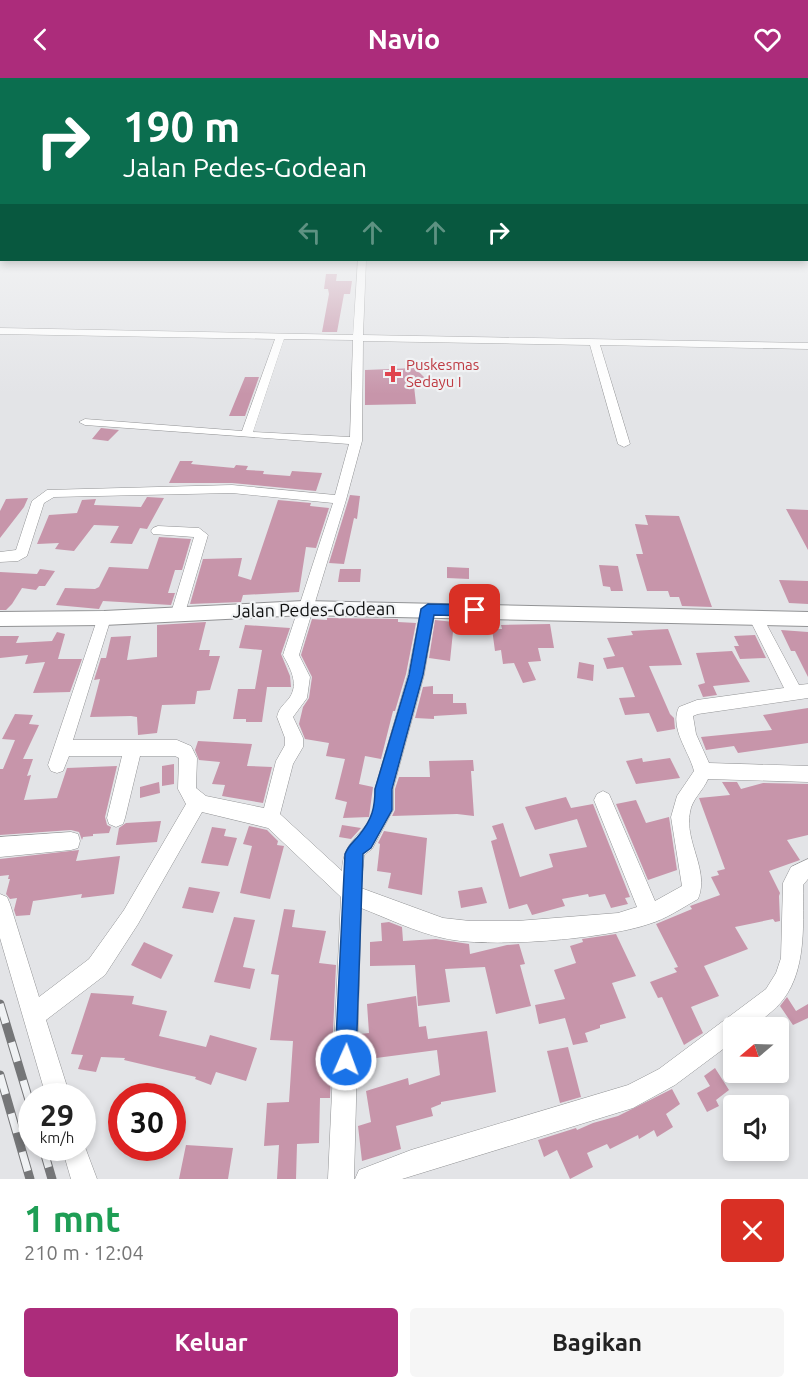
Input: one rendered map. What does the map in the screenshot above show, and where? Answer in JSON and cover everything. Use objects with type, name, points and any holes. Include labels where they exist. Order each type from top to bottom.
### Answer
[{"type":"street","points":[[270,819],[285,761],[294,747],[294,738],[285,717],[286,712],[300,696],[301,673],[291,655],[340,500],[356,441],[361,291]]},
{"type":"street","points":[[0,331],[808,346]]},
{"type":"street","points":[[246,435],[280,337]]},
{"type":"street","points":[[594,342],[624,444]]},
{"type":"street","points":[[85,422],[356,441]]},
{"type":"street","points":[[0,557],[18,556],[22,553],[38,501],[51,493],[232,489],[340,500]]},
{"type":"street","points":[[158,531],[199,533],[201,535],[178,613]]},
{"type":"street","name":"Jalan Pedes-Godean","points":[[0,619],[104,618],[304,608],[808,619]]},
{"type":"street","points":[[341,1179],[354,854],[356,849],[365,842],[384,810],[386,780],[416,675],[428,609]]},
{"type":"street","points":[[104,618],[60,757],[133,748],[177,748],[185,752],[188,758],[187,789],[192,798],[270,819],[352,895],[443,928],[470,931],[618,923],[650,914],[691,892],[691,880],[680,821],[685,795],[701,777],[703,771],[687,729],[684,719],[685,712],[697,707],[802,692],[756,618]]},
{"type":"street","points":[[116,818],[133,748]]},
{"type":"street","points":[[703,771],[808,774]]},
{"type":"street","points":[[603,800],[650,914]]},
{"type":"street","points":[[33,1016],[97,967],[131,917],[198,801]]},
{"type":"street","points":[[0,847],[71,841]]},
{"type":"street","points":[[368,1179],[411,1163],[633,1096],[667,1077],[774,997],[785,979],[792,958],[793,884],[798,874],[808,869]]},
{"type":"street","points":[[0,904],[54,1083]]},
{"type":"street","points":[[78,1161],[84,1179]]},
{"type":"building","points":[[328,291],[350,291],[350,294],[344,294],[337,332],[322,332]]},
{"type":"building","points":[[415,368],[425,378],[418,378],[420,386],[414,386],[416,404],[365,405],[365,370]]},
{"type":"building","points":[[245,377],[259,377],[245,416],[229,416]]},
{"type":"building","points":[[101,428],[119,430],[108,441],[92,439]]},
{"type":"building","points":[[180,461],[234,468],[236,465],[248,466],[246,470],[264,471],[263,474],[290,476],[292,471],[322,473],[316,491],[232,483],[169,483]]},
{"type":"building","points":[[350,495],[360,496],[357,519],[354,518],[344,564],[329,563]]},
{"type":"building","points":[[147,497],[164,498],[147,529],[140,528],[132,544],[110,543],[119,526],[94,525],[74,551],[55,549],[59,543],[37,544],[49,515],[77,513],[82,500],[96,499],[94,505],[141,507]]},
{"type":"building","points":[[28,498],[24,507],[0,538],[0,511],[6,499]]},
{"type":"building","points":[[278,500],[311,503],[310,506],[329,508],[316,548],[306,547],[299,592],[243,595],[241,602],[190,604],[203,559],[242,558],[238,576],[251,580]]},
{"type":"building","points":[[786,509],[808,510],[808,550]]},
{"type":"building","points":[[645,515],[679,516],[712,607],[682,606],[679,597],[670,597],[668,591],[647,591],[636,554],[643,554],[635,524],[648,525]]},
{"type":"building","points":[[159,537],[191,539],[182,570],[175,570],[168,593],[175,593],[171,605],[103,601],[99,609],[56,605],[65,588],[95,589],[99,587],[109,567],[148,569]]},
{"type":"building","points":[[599,565],[618,566],[623,591],[611,591],[610,587],[603,586]]},
{"type":"building","points":[[447,567],[469,568],[469,579],[447,578]]},
{"type":"building","points":[[40,569],[55,571],[45,586],[39,586],[36,590],[22,588],[6,610],[0,610],[0,572],[37,574]]},
{"type":"building","points":[[340,569],[361,569],[360,582],[338,582]]},
{"type":"building","points":[[779,580],[808,581],[808,604],[789,603]]},
{"type":"building","points":[[327,618],[398,619],[398,622],[416,623],[406,674],[395,711],[393,711],[381,759],[365,756],[359,784],[373,787],[369,817],[343,818],[347,802],[335,799],[345,759],[326,756],[329,743],[305,739],[299,724],[303,707],[309,698],[312,677],[301,655],[312,619],[327,620]]},
{"type":"building","points":[[435,620],[454,622],[450,661],[429,658]]},
{"type":"building","points":[[206,622],[199,650],[210,650],[209,656],[220,656],[210,690],[197,691],[195,704],[162,705],[157,733],[138,735],[137,717],[90,717],[100,679],[94,680],[101,658],[106,658],[111,637],[131,636],[127,660],[157,657],[157,625]]},
{"type":"building","points":[[550,624],[554,648],[538,648],[541,661],[528,662],[536,680],[523,683],[514,663],[503,664],[501,650],[495,651],[492,629],[502,629],[501,625]]},
{"type":"building","points":[[245,625],[290,628],[281,654],[290,676],[291,687],[267,687],[262,722],[233,719],[238,689],[255,689],[262,650],[239,648]]},
{"type":"building","points":[[668,629],[682,665],[649,666],[670,714],[674,718],[675,729],[657,732],[649,713],[625,715],[619,698],[635,697],[623,667],[607,669],[603,658],[615,656],[607,638],[633,635],[631,631]]},
{"type":"building","points":[[781,630],[808,632],[808,677],[795,651],[791,651]]},
{"type":"building","points":[[57,632],[65,634],[58,659],[82,659],[70,692],[33,693],[45,662],[25,664],[28,655],[0,658],[0,636],[19,636],[16,643],[52,641]]},
{"type":"building","points":[[755,635],[766,658],[740,659],[734,646],[739,646],[734,636]]},
{"type":"building","points":[[732,651],[750,682],[713,686],[717,695],[703,697],[698,685],[705,683],[696,653]]},
{"type":"building","points":[[579,662],[594,665],[593,681],[577,678]]},
{"type":"building","points":[[433,686],[433,694],[453,694],[453,703],[466,703],[467,714],[434,716],[434,719],[415,718],[423,687]]},
{"type":"building","points":[[808,708],[808,743],[738,753],[734,746],[706,750],[701,737],[772,730],[763,715]]},
{"type":"building","points":[[15,714],[33,715],[29,724],[39,725],[23,759],[33,759],[27,776],[31,775],[24,800],[57,798],[67,768],[117,766],[105,817],[107,825],[111,827],[109,833],[93,834],[93,836],[83,837],[82,840],[79,832],[71,830],[0,835],[0,769],[3,769],[15,740],[2,739]]},
{"type":"building","points":[[198,741],[252,744],[247,766],[272,767],[263,803],[222,796],[225,785],[212,784],[220,762],[199,760],[195,750]]},
{"type":"building","points":[[642,758],[643,762],[670,758],[680,778],[636,784],[626,761]]},
{"type":"building","points":[[473,760],[474,771],[471,771],[474,816],[457,814],[392,816],[395,810],[395,789],[399,777],[430,777],[429,761]]},
{"type":"building","points":[[174,764],[174,784],[162,786],[162,766]]},
{"type":"building","points":[[159,782],[160,793],[140,798],[140,787]]},
{"type":"building","points":[[722,782],[737,782],[741,789],[763,783],[808,784],[808,835],[787,840],[800,860],[769,871],[780,893],[780,921],[775,922],[773,919],[735,927],[748,949],[704,966],[719,996],[691,1007],[703,1033],[684,1045],[662,997],[658,998],[650,982],[677,972],[674,968],[678,967],[656,924],[692,909],[690,906],[720,895],[711,877],[719,875],[717,871],[725,869],[699,798],[730,795]]},
{"type":"building","points":[[566,797],[571,808],[593,804],[630,897],[625,898],[628,904],[611,908],[605,894],[589,897],[588,894],[562,899],[565,906],[532,915],[527,904],[509,909],[491,841],[497,839],[492,826],[503,823],[520,877],[553,867],[549,854],[587,847],[577,819],[535,830],[525,807]]},
{"type":"building","points":[[636,800],[646,823],[669,817],[677,870],[648,880],[616,804]]},
{"type":"building","points":[[161,821],[157,842],[116,845],[119,828],[126,823]]},
{"type":"building","points":[[342,825],[361,828],[351,839],[339,837]]},
{"type":"building","points":[[249,826],[267,830],[278,841],[277,845],[284,846],[270,899],[240,893],[252,846],[243,844]]},
{"type":"building","points":[[212,827],[226,829],[224,836],[237,838],[228,866],[201,863]]},
{"type":"building","points":[[384,831],[427,838],[422,895],[388,888],[391,873],[377,871],[380,844],[378,843]]},
{"type":"building","points":[[79,850],[76,861],[120,856],[114,894],[81,898],[82,894],[33,901],[30,915],[16,916],[14,910],[17,898],[10,899],[6,894],[10,879],[8,879],[9,875],[0,876],[0,859]]},
{"type":"building","points":[[189,887],[220,892],[213,913],[182,908]]},
{"type":"building","points":[[482,887],[487,903],[461,908],[458,891]]},
{"type":"building","points":[[284,909],[295,910],[292,927],[326,931],[319,963],[336,965],[330,1098],[320,1098],[319,1143],[297,1144],[296,1179],[277,1179],[279,1145],[264,1146],[267,1103],[289,1102],[293,1041],[270,1040],[279,975],[271,974]]},
{"type":"building","points":[[234,917],[255,920],[243,967],[255,969],[250,989],[214,982]]},
{"type":"building","points":[[389,922],[402,927],[403,941],[436,939],[469,944],[470,954],[519,944],[525,964],[520,965],[531,1006],[496,1014],[485,967],[445,969],[450,1002],[418,1006],[415,965],[370,966],[370,942],[382,941],[381,923]]},
{"type":"building","points":[[616,934],[636,976],[612,983],[626,1018],[600,1025],[600,1028],[585,1033],[588,1042],[573,1045],[565,1018],[539,1024],[535,1005],[565,999],[554,970],[576,963],[570,946],[583,942],[582,939]]},
{"type":"building","points":[[144,942],[173,955],[161,979],[131,965]]},
{"type":"building","points":[[91,993],[134,996],[132,1004],[167,1011],[159,1036],[206,1047],[210,1035],[257,1048],[246,1081],[216,1072],[211,1085],[195,1079],[196,1077],[124,1060],[125,1058],[101,1057],[96,1072],[78,1069],[83,1055],[71,1054]]},
{"type":"building","points":[[416,996],[419,1027],[426,1026],[428,1039],[487,1031],[496,1092],[441,1102],[431,1108],[433,1116],[396,1126],[401,1149],[362,1161],[358,1126],[371,1122],[366,1091],[408,1078],[409,1085],[440,1075],[437,1050],[361,1060],[360,1034],[369,1033],[367,1004]]},
{"type":"building","points":[[787,997],[796,1011],[808,1004],[808,1018],[793,1025],[780,1006]]},
{"type":"building","points":[[568,1047],[581,1097],[560,1103],[547,1051]]},
{"type":"building","points":[[715,1068],[729,1090],[716,1100],[719,1106],[707,1112],[697,1093],[710,1086],[704,1076]]},
{"type":"building","points":[[672,1089],[680,1104],[666,1114],[673,1127],[657,1137],[654,1130],[639,1139],[638,1135],[610,1149],[607,1144],[587,1153],[593,1167],[570,1179],[557,1150],[544,1157],[538,1140],[618,1116]]},
{"type":"building","points":[[186,1145],[233,1148],[228,1179],[179,1179],[183,1161],[186,1161]]},
{"type":"railway","points":[[0,1004],[24,1083]]},
{"type":"railway","points":[[0,1075],[30,1179]]},
{"type":"railway","points":[[47,1161],[52,1179]]},
{"type":"place","name":"Puskesmas Sedayu I","points":[[393,374]]},
{"type":"route","points":[[346,1060],[354,854],[356,849],[365,842],[384,810],[384,789],[416,675],[428,609],[475,610]]}]
